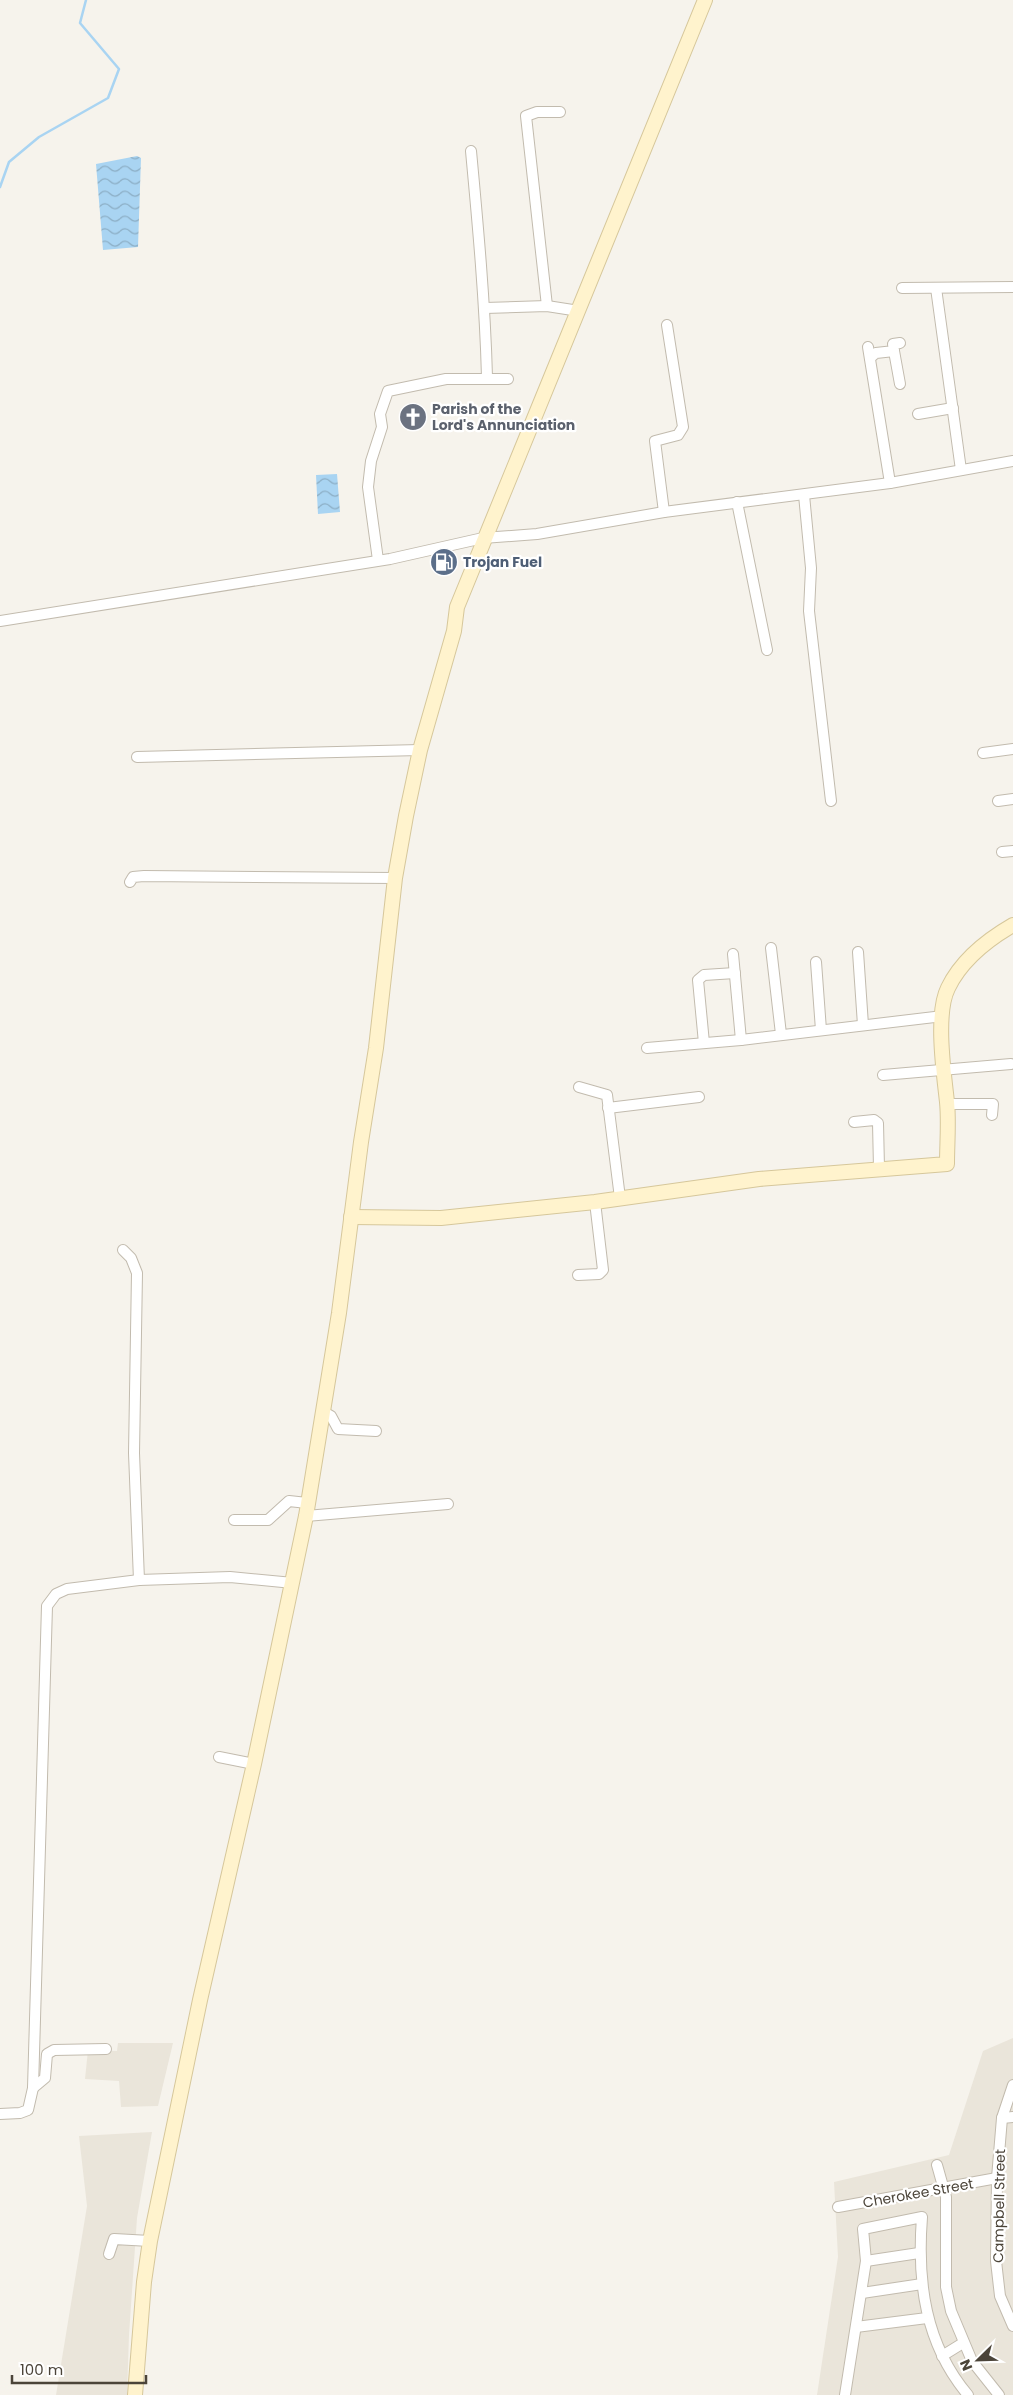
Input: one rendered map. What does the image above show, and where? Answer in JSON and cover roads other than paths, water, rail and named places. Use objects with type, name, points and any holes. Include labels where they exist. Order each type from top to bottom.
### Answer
[{"type":"main road","points":[[136,2395],[144,2282],[150,2241],[200,2000],[254,1764],[307,1510],[339,1313],[351,1216],[376,1048],[395,878],[420,750],[454,631],[457,607],[483,538],[579,312],[595,266],[705,0]]},
{"type":"main road","points":[[351,1216],[441,1218],[595,1202],[759,1180],[879,1168],[947,1164],[947,1104],[942,1070],[943,1016],[946,990],[959,968],[1000,933],[1013,925]]},
{"type":"street","points":[[547,306],[526,116],[537,112],[560,112]]},
{"type":"street","points":[[471,151],[480,273],[485,308],[487,377]]},
{"type":"street","points":[[902,288],[1013,287]]},
{"type":"street","points":[[936,288],[961,470]]},
{"type":"street","points":[[485,308],[547,306],[579,312]]},
{"type":"street","points":[[664,512],[655,441],[678,435],[683,427],[667,325]]},
{"type":"street","points":[[890,483],[869,352],[876,353],[897,347],[900,384]]},
{"type":"street","points":[[378,560],[368,487],[371,461],[382,427],[380,414],[388,391],[446,379],[487,377],[508,379]]},
{"type":"street","points":[[918,414],[953,408]]},
{"type":"street","points":[[0,621],[390,559],[483,538],[537,534],[664,512],[890,483],[1013,461]]},
{"type":"street","points":[[804,495],[812,568],[809,611],[831,801]]},
{"type":"street","points":[[738,502],[767,650]]},
{"type":"street","points":[[983,753],[1013,749]]},
{"type":"street","points":[[137,757],[420,750]]},
{"type":"street","points":[[998,801],[1013,799]]},
{"type":"street","points":[[1002,852],[1013,851]]},
{"type":"street","points":[[130,882],[133,878],[144,876],[395,878]]},
{"type":"street","points":[[771,948],[781,1034]]},
{"type":"street","points":[[858,952],[863,1025]]},
{"type":"street","points":[[733,954],[741,1040]]},
{"type":"street","points":[[816,962],[821,1030]]},
{"type":"street","points":[[704,1043],[698,980],[704,975],[735,973]]},
{"type":"street","points":[[647,1048],[741,1040],[943,1016]]},
{"type":"street","points":[[883,1075],[1011,1064]]},
{"type":"street","points":[[579,1087],[607,1095],[620,1198]]},
{"type":"street","points":[[608,1108],[699,1097]]},
{"type":"street","points":[[947,1104],[993,1104],[992,1115]]},
{"type":"street","points":[[854,1122],[874,1120],[878,1123],[879,1168]]},
{"type":"street","points":[[578,1275],[599,1274],[603,1270],[595,1202]]},
{"type":"street","points":[[122,1250],[131,1258],[136,1273],[134,1453],[138,1580]]},
{"type":"street","points":[[322,1411],[331,1416],[338,1429],[376,1431]]},
{"type":"street","points":[[234,1520],[268,1520],[289,1501],[307,1510],[448,1504]]},
{"type":"street","points":[[0,2114],[20,2113],[28,2110],[33,2088],[47,1606],[56,1594],[67,1590],[138,1580],[230,1577],[293,1583]]},
{"type":"street","points":[[219,1757],[254,1764]]},
{"type":"street","points":[[33,2088],[45,2078],[47,2054],[54,2050],[106,2049]]},
{"type":"street","name":"Campbell Street","points":[[1013,2085],[1002,2118],[996,2260],[1000,2296],[1013,2326]]},
{"type":"street","points":[[1002,2118],[1013,2117]]},
{"type":"street","points":[[937,2165],[946,2197],[946,2287],[951,2311],[972,2361],[999,2395]]},
{"type":"street","name":"Cherokee Street","points":[[838,2207],[998,2178]]},
{"type":"street","points":[[845,2395],[866,2261],[863,2229],[922,2217],[919,2253],[927,2318],[951,2374],[967,2395]]},
{"type":"street","points":[[109,2254],[114,2239],[150,2241]]},
{"type":"street","points":[[866,2261],[919,2253]]},
{"type":"street","points":[[862,2293],[922,2284]]},
{"type":"street","points":[[856,2327],[927,2318]]},
{"type":"street","points":[[942,2356],[963,2343]]},
{"type":"water","points":[[137,156],[141,158],[138,247],[103,250],[96,164]]},
{"type":"water","points":[[337,474],[340,512],[318,514],[316,475]]},
{"type":"waterway","points":[[0,187],[9,162],[39,137],[108,98],[119,69],[80,23],[86,0]]},
{"type":"place","name":"Parish of the Lord's Annunciation","points":[[413,417]]},
{"type":"place","name":"Trojan Fuel","points":[[444,562]]}]
